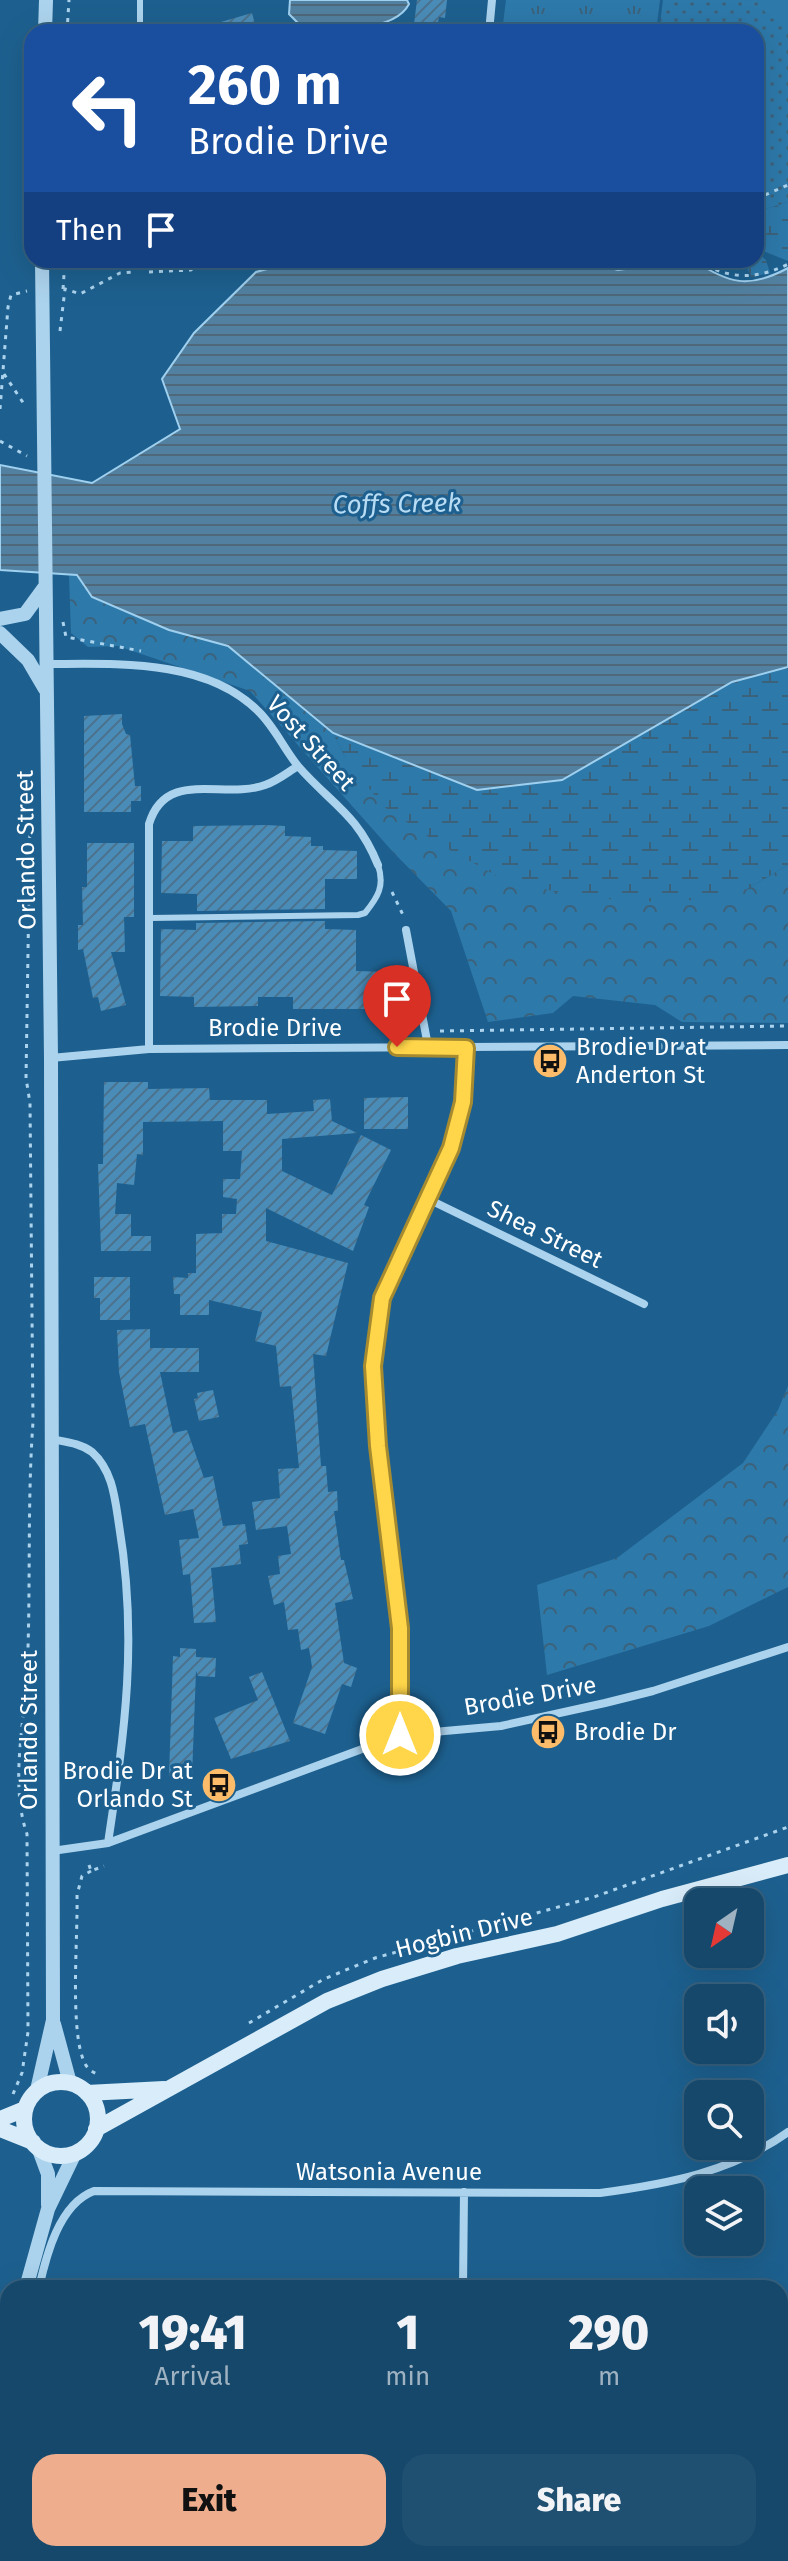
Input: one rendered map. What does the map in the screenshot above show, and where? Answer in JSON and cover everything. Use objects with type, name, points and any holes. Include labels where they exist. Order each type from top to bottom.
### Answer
[{"type":"main road","name":"Hogbin Drive","points":[[96,2129],[327,2001],[382,1979],[457,1956],[557,1934],[662,1899],[788,1865]]},
{"type":"main road","points":[[0,2129],[52,2155],[75,2153],[85,2147],[96,2129],[96,2110],[87,2093],[70,2083],[59,2082],[37,2090],[25,2109],[24,2121],[36,2145]]},
{"type":"main road","name":"Hogbin Drive","points":[[87,2093],[169,2089]]},
{"type":"main road","points":[[0,2119],[25,2109]]},
{"type":"street","points":[[45,24],[46,0]]},
{"type":"street","points":[[490,24],[492,0]]},
{"type":"street","name":"Orlando Street","points":[[37,2090],[53,2020],[51,1058],[42,268]]},
{"type":"street","points":[[0,619],[25,614],[36,604],[46,584]]},
{"type":"street","points":[[0,633],[28,660],[45,690]]},
{"type":"street","name":"Vost Street","points":[[46,664],[139,664],[217,685],[259,711],[298,766],[349,813],[367,837],[378,865]]},
{"type":"street","points":[[149,1049],[149,824],[154,808],[165,795],[186,790],[265,785],[298,766]]},
{"type":"street","points":[[406,926],[428,1046]]},
{"type":"street","name":"Brodie Drive","points":[[51,1058],[149,1049],[788,1045]]},
{"type":"street","points":[[400,1735],[400,1628],[378,1446],[373,1366],[382,1298],[451,1148],[463,1102],[466,1048]]},
{"type":"street","name":"Shea Street","points":[[428,1199],[644,1304]]},
{"type":"street","points":[[51,1439],[75,1443],[90,1451],[103,1465],[112,1484],[129,1586],[131,1655],[126,1724],[108,1843]]},
{"type":"street","name":"Brodie Drive","points":[[51,1851],[108,1843],[400,1735],[501,1726],[605,1703],[653,1691],[788,1647]]},
{"type":"street","name":"Orlando Street","points":[[53,2020],[70,2083]]},
{"type":"street","name":"Watsonia Avenue","points":[[41,2280],[63,2222],[77,2201],[94,2191],[600,2193],[661,2185],[714,2170],[763,2149],[788,2132]]},
{"type":"street","points":[[36,2145],[48,2174],[48,2209]]},
{"type":"street","points":[[28,2280],[48,2209],[75,2153]]},
{"type":"street","points":[[463,2280],[464,2192]]},
{"type":"lane","points":[[140,0],[140,24]]},
{"type":"lane","points":[[150,918],[358,915],[365,913],[381,889],[383,880],[378,865]]},
{"type":"path","points":[[68,24],[69,0]]},
{"type":"path","points":[[764,196],[788,185]]},
{"type":"path","points":[[713,268],[724,274],[751,277],[770,273],[788,264]]},
{"type":"path","points":[[59,344],[65,268]]},
{"type":"path","points":[[147,272],[193,268]]},
{"type":"path","points":[[65,289],[80,294],[120,273],[134,272]]},
{"type":"path","points":[[0,409],[8,307],[11,295],[18,291]]},
{"type":"path","points":[[4,374],[30,414]]},
{"type":"path","points":[[0,441],[31,458],[31,443]]},
{"type":"path","points":[[61,617],[66,637],[143,652]]},
{"type":"path","points":[[5,2101],[14,2092],[22,2073],[28,2032],[27,1834],[19,1805],[27,1674],[28,1459],[33,1422],[26,1078],[31,813]]},
{"type":"path","points":[[391,889],[406,926]]},
{"type":"path","points":[[434,1031],[788,1026]]},
{"type":"path","points":[[247,2025],[324,1979],[375,1958],[594,1897],[788,1827]]},
{"type":"path","points":[[89,1865],[91,1871]]},
{"type":"path","points":[[104,1866],[82,1876],[77,1895],[77,2021],[85,2063],[90,2071],[106,2077]]},
{"type":"green space","points":[[506,0],[660,0],[657,24],[503,24]]},
{"type":"green space","points":[[663,0],[788,0],[788,202],[764,210],[764,24],[660,24]]},
{"type":"green space","points":[[757,0],[788,0],[788,31],[765,12]]},
{"type":"green space","points":[[788,202],[788,261],[764,251],[764,210]]},
{"type":"green space","points":[[764,258],[770,273],[751,277],[747,268],[764,268]]},
{"type":"green space","points":[[69,575],[78,575],[169,630],[228,646],[333,733],[345,757],[747,889],[788,865],[788,1023],[682,1022],[655,1005],[573,996],[553,1013],[488,1022],[451,911],[393,852],[250,691],[118,646],[88,647],[71,633]]},
{"type":"green space","points":[[788,667],[788,865],[747,889],[676,903],[574,897],[497,876],[439,844],[383,806],[345,757],[333,733],[477,790],[562,780],[732,682]]},
{"type":"green space","points":[[788,1386],[788,1587],[709,1626],[547,1675],[537,1585],[617,1558],[743,1463],[778,1410]]},
{"type":"water","points":[[290,0],[407,0],[409,4],[401,13],[378,24],[299,24],[289,14]]},
{"type":"water","name":"Coffs Creek","points":[[271,268],[707,268],[729,279],[750,281],[788,268],[788,667],[732,682],[562,780],[477,790],[333,733],[228,646],[169,630],[92,597],[77,575],[0,570],[0,465],[92,483],[180,429],[162,379],[194,333],[256,272]]},
{"type":"building","points":[[417,0],[447,0],[445,18],[439,17],[438,24],[414,24]]},
{"type":"building","points":[[252,13],[255,24],[214,24]]},
{"type":"building","points":[[122,714],[122,724],[126,734],[130,735],[135,786],[141,786],[141,801],[131,801],[131,812],[84,812],[84,716]]},
{"type":"building","points":[[193,826],[285,826],[285,836],[311,837],[311,846],[323,846],[323,850],[357,851],[357,879],[325,879],[325,909],[197,911],[197,894],[161,893],[162,841],[193,841]]},
{"type":"building","points":[[87,843],[134,843],[134,917],[124,917],[125,952],[111,952],[126,1005],[101,1011],[98,997],[93,998],[83,949],[78,950],[78,925],[83,925],[82,887],[87,887]]},
{"type":"building","points":[[325,921],[325,929],[356,930],[356,971],[389,972],[389,1009],[293,1009],[293,997],[258,997],[258,1006],[194,1007],[194,997],[160,996],[161,929],[196,930],[196,923]]},
{"type":"building","points":[[104,1082],[148,1082],[148,1089],[209,1088],[210,1100],[267,1100],[267,1114],[314,1111],[313,1100],[330,1099],[332,1121],[357,1133],[282,1139],[282,1171],[332,1195],[361,1135],[391,1150],[364,1205],[369,1207],[353,1251],[266,1208],[266,1241],[348,1263],[326,1356],[313,1354],[321,1466],[326,1466],[328,1492],[337,1491],[338,1511],[334,1511],[341,1560],[344,1560],[353,1599],[335,1603],[344,1663],[357,1668],[351,1687],[342,1684],[325,1734],[293,1723],[312,1667],[309,1648],[301,1650],[298,1629],[288,1630],[284,1602],[274,1605],[268,1576],[280,1574],[278,1556],[291,1554],[287,1526],[256,1530],[252,1502],[280,1498],[278,1469],[299,1468],[291,1386],[280,1387],[276,1346],[255,1341],[262,1312],[209,1300],[209,1315],[180,1315],[180,1294],[174,1294],[173,1277],[188,1278],[188,1273],[196,1273],[196,1234],[222,1233],[222,1214],[236,1214],[237,1199],[223,1197],[223,1179],[240,1179],[242,1151],[223,1151],[223,1121],[143,1122],[143,1155],[137,1154],[134,1185],[117,1183],[115,1214],[131,1214],[131,1236],[151,1236],[151,1251],[101,1251],[98,1164],[103,1164]]},
{"type":"building","points":[[408,1097],[408,1129],[364,1129],[364,1098]]},
{"type":"building","points":[[94,1277],[130,1277],[130,1320],[100,1320],[100,1298],[94,1298]]},
{"type":"building","points":[[150,1329],[150,1348],[199,1348],[199,1372],[160,1372],[173,1433],[187,1430],[204,1478],[213,1476],[223,1526],[245,1524],[248,1544],[239,1545],[241,1564],[211,1568],[216,1622],[194,1623],[190,1574],[183,1575],[179,1540],[199,1538],[193,1509],[165,1515],[145,1424],[130,1427],[119,1372],[117,1330]]},
{"type":"building","points":[[213,1390],[219,1417],[199,1421],[194,1399],[198,1398],[197,1393]]},
{"type":"building","points":[[180,1648],[196,1649],[196,1657],[216,1658],[215,1677],[198,1676],[196,1671],[192,1776],[169,1776],[173,1656],[180,1657]]},
{"type":"building","points":[[262,1672],[290,1741],[231,1759],[214,1718],[258,1700],[249,1677]]},
{"type":"place","name":"Brodie Dr at Anderton St","points":[[550,1061]]},
{"type":"place","name":"Brodie Dr","points":[[548,1732]]},
{"type":"place","name":"Brodie Dr at Orlando St","points":[[219,1785]]},
{"type":"route","points":[[397,1047],[466,1048],[463,1102],[451,1148],[382,1298],[373,1366],[378,1446],[400,1628],[400,1735]]}]
